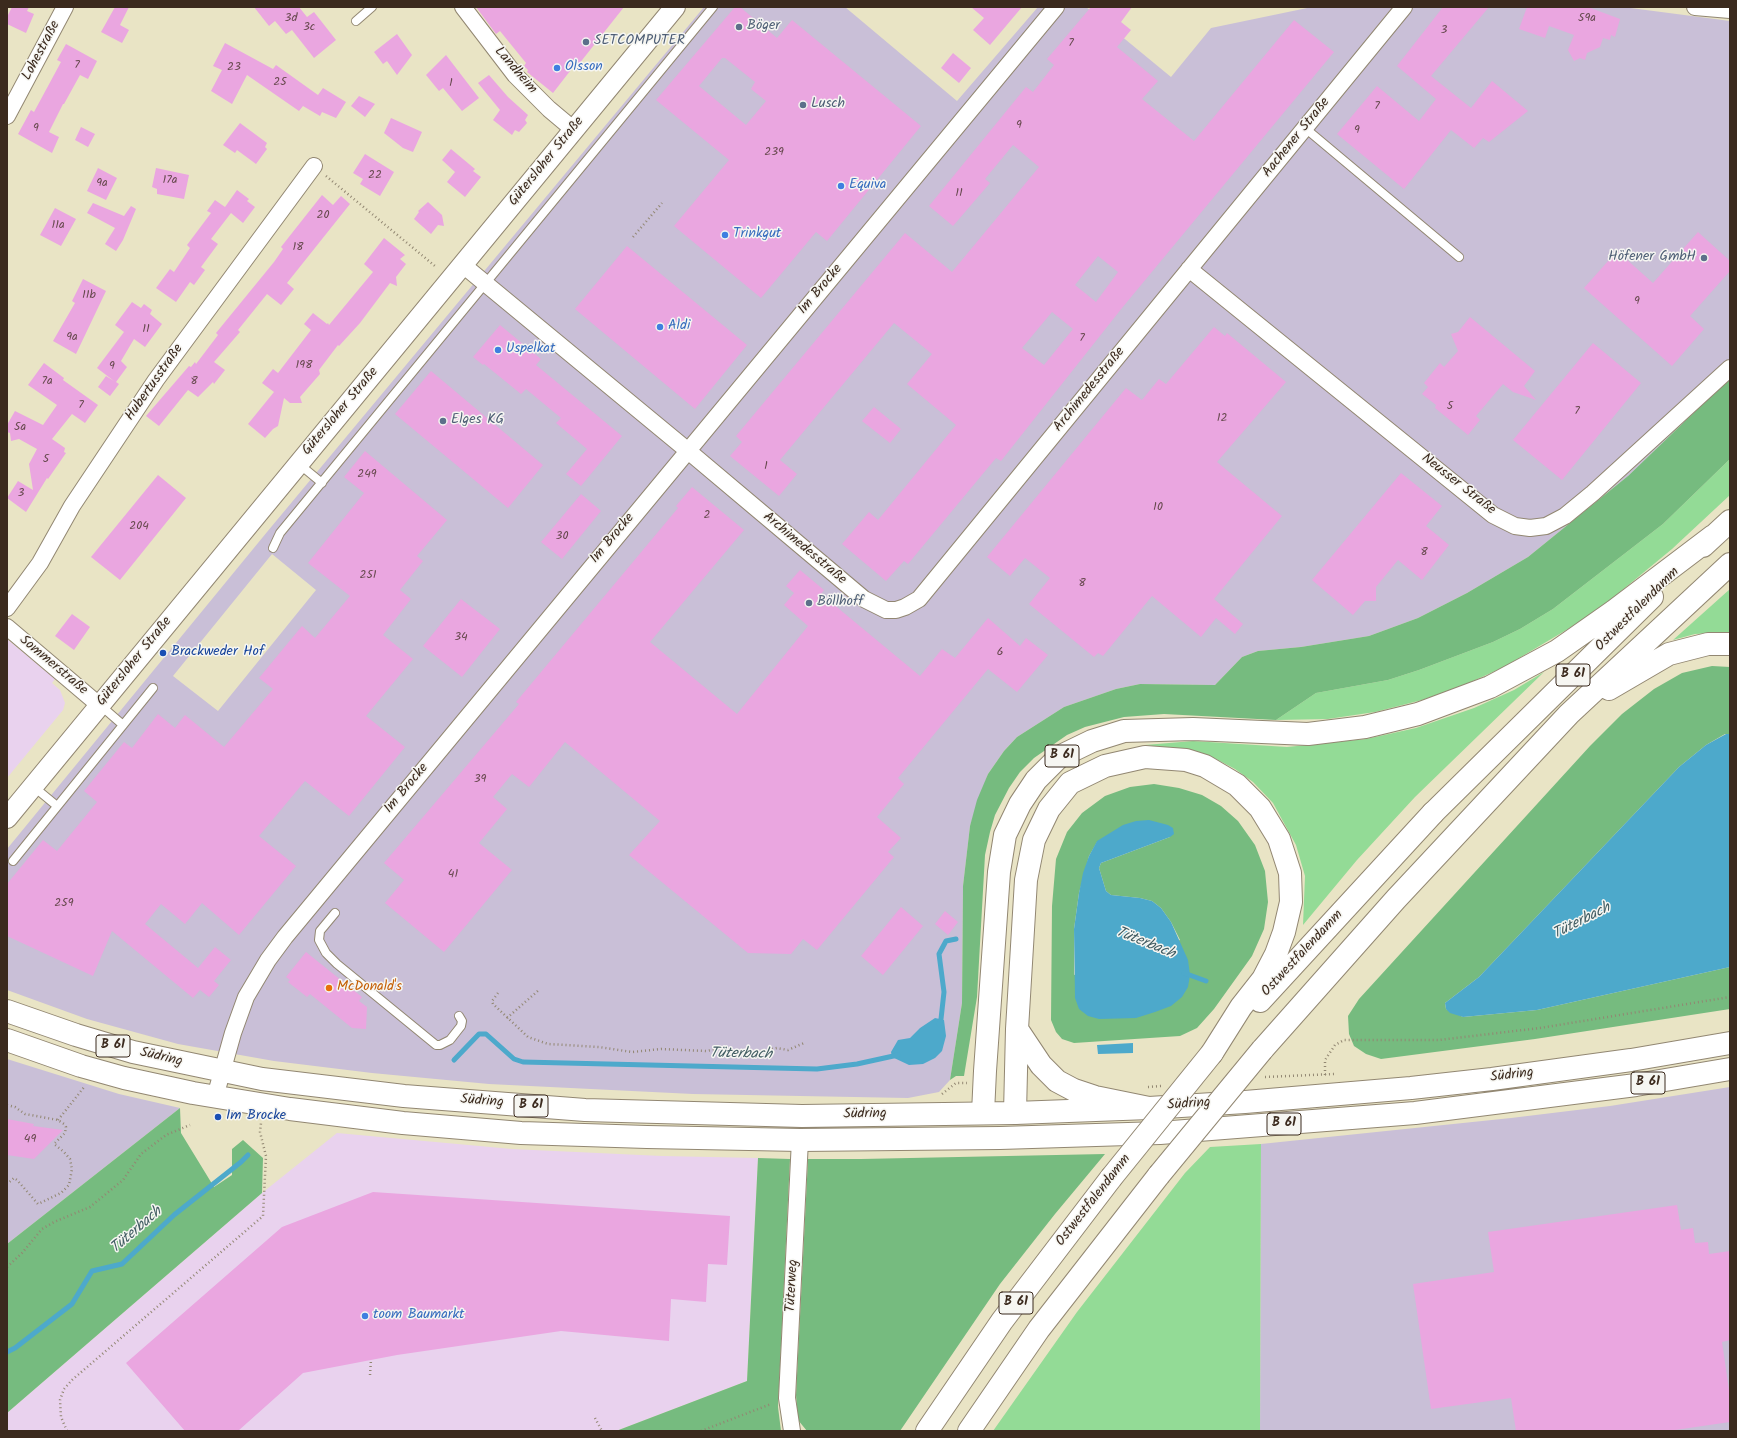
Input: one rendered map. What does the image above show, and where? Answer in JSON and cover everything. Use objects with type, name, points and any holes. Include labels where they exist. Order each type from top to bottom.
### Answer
[{"type":"main road","name":"Ostwestfalendamm","points":[[927,1431],[1002,1321],[1111,1178],[1212,1053],[1433,813],[1713,536],[1730,521]]},
{"type":"main road","name":"B 61","points":[[983,1114],[985,1063],[999,872],[1005,834],[1020,804],[1036,780],[1059,757],[1092,741],[1124,731],[1193,729],[1308,734],[1365,727],[1418,714],[1490,687],[1557,651],[1614,611],[1713,536]]},
{"type":"main road","name":"Ostwestfalendamm","points":[[969,1431],[1039,1329],[1159,1175],[1262,1050],[1396,899],[1569,714],[1730,564]]},
{"type":"main road","points":[[1569,714],[1669,654],[1708,644],[1730,644]]},
{"type":"main road","points":[[983,1114],[1000,1138],[1015,1113],[1017,1029],[1026,880],[1034,840],[1049,809],[1070,783],[1105,766],[1145,757],[1186,760],[1205,766],[1236,785],[1260,808],[1279,839],[1290,873],[1291,902],[1284,932],[1276,954],[1263,979],[1241,1007],[1212,1053]]},
{"type":"main road","name":"Südring","points":[[7,1012],[102,1043],[174,1062],[262,1079],[404,1096],[584,1110],[802,1116],[983,1114],[1149,1108],[1327,1095],[1411,1088],[1492,1078],[1631,1060],[1730,1043]]},
{"type":"main road","points":[[1017,1029],[1042,1065],[1057,1081],[1074,1090],[1095,1097],[1149,1108]]},
{"type":"main road","name":"Südring","points":[[7,1040],[81,1066],[124,1078],[215,1097],[325,1114],[521,1133],[800,1140],[1000,1138],[1160,1133],[1415,1113],[1636,1086],[1730,1069]]},
{"type":"street","name":"Lohestraße","points":[[7,116],[65,7]]},
{"type":"street","name":"Landheim","points":[[463,7],[520,79],[549,109],[574,130]]},
{"type":"street","name":"Gütersloher Straße","points":[[7,818],[675,7]]},
{"type":"street","name":"Im Brocke","points":[[215,1097],[246,998],[275,950],[687,450],[1056,7]]},
{"type":"street","name":"Aachener Straße","points":[[1189,269],[1404,7]]},
{"type":"street","points":[[1694,7],[1730,10]]},
{"type":"street","name":"Hubertusstraße","points":[[7,608],[40,563],[72,506],[156,380],[314,166]]},
{"type":"street","name":"Archimedesstraße","points":[[463,265],[687,450],[864,599],[886,610],[905,607],[919,599],[1189,269]]},
{"type":"street","name":"Neusser Straße","points":[[1189,269],[1494,515],[1515,526],[1530,528],[1546,526],[1565,516],[1593,493],[1730,368]]},
{"type":"street","name":"Sommerstraße","points":[[7,627],[100,705]]},
{"type":"street","name":"Tüterweg","points":[[792,1431],[787,1398],[800,1140]]},
{"type":"lane","points":[[356,21],[372,7]]},
{"type":"lane","points":[[273,548],[280,533],[713,7]]},
{"type":"lane","points":[[1305,128],[1459,257]]},
{"type":"lane","points":[[299,463],[322,483]]},
{"type":"lane","points":[[13,861],[153,688]]},
{"type":"lane","points":[[100,705],[123,725]]},
{"type":"lane","points":[[34,786],[57,806]]},
{"type":"lane","points":[[335,913],[319,934],[320,944],[337,964],[436,1045],[440,1046],[450,1040],[461,1026],[462,1021],[459,1016]]},
{"type":"path","points":[[314,166],[435,266]]},
{"type":"path","points":[[633,238],[662,202]]},
{"type":"path","points":[[507,1018],[540,989]]},
{"type":"path","points":[[498,993],[492,1001],[493,1004],[528,1037],[548,1044],[599,1047],[632,1052],[661,1049],[706,1051],[718,1049],[747,1054],[777,1048],[788,1050],[804,1043]]},
{"type":"path","points":[[1327,1095],[1324,1067],[1325,1060],[1335,1045],[1344,1040],[1439,1040],[1540,1028],[1730,997]]},
{"type":"path","points":[[58,1120],[86,1084]]},
{"type":"path","points":[[7,1105],[15,1107],[25,1114],[58,1120],[66,1127],[65,1133],[54,1144],[70,1159],[72,1169],[69,1185],[61,1193],[38,1204],[14,1178],[7,1184]]},
{"type":"path","points":[[67,1431],[61,1417],[60,1400],[64,1389],[72,1380],[263,1216],[266,1156],[260,1132],[262,1121]]},
{"type":"path","points":[[7,1267],[22,1253],[42,1229],[54,1222],[90,1207],[123,1180],[141,1154],[166,1135],[190,1125]]},
{"type":"path","points":[[370,1375],[371,1360]]},
{"type":"path","points":[[701,1431],[787,1398]]},
{"type":"path","points":[[595,1418],[602,1431]]},
{"type":"shaded area","points":[[704,7],[845,7],[957,101],[1038,7],[1086,7],[1171,77],[1211,28],[1312,7],[1623,7],[1730,21],[1730,378],[1628,476],[1528,557],[1467,593],[1418,618],[1369,636],[1301,647],[1258,651],[1242,657],[1215,685],[1140,684],[1116,689],[1064,707],[1017,737],[1004,751],[988,774],[970,826],[963,886],[962,1003],[950,1080],[939,1092],[908,1098],[693,1094],[489,1084],[372,1073],[274,1061],[178,1044],[87,1019],[7,990],[7,849],[267,532]],"holes":[[[272,554],[316,590],[218,711],[173,676]]]},
{"type":"shaded area","points":[[7,639],[55,679],[52,683],[60,690],[65,703],[63,710],[7,778]]},
{"type":"shaded area","points":[[7,1059],[119,1094],[180,1108],[7,1244]]},
{"type":"shaded area","points":[[1730,1087],[1730,1431],[1260,1431],[1261,1144],[1511,1118],[1610,1106]]},
{"type":"shaded area","points":[[337,1133],[512,1149],[662,1156],[758,1158],[747,1381],[616,1431],[7,1431],[7,1413],[262,1193]]},
{"type":"green space","points":[[1730,378],[1730,459],[1663,524],[1553,609],[1520,629],[1493,642],[1388,680],[1316,693],[1276,720],[1164,714],[1124,717],[1085,727],[1067,735],[1034,758],[1020,772],[1009,788],[995,815],[990,832],[985,855],[977,997],[964,1076],[956,1076],[950,1080],[962,1003],[963,886],[970,826],[977,800],[988,774],[1004,751],[1017,737],[1064,707],[1116,689],[1140,684],[1215,685],[1242,657],[1258,651],[1301,647],[1369,636],[1418,618],[1467,593],[1528,557],[1628,476]]},
{"type":"green space","points":[[1730,459],[1730,495],[1672,549],[1603,606],[1568,629],[1504,667],[1462,686],[1422,700],[1375,712],[1328,719],[1276,720],[1316,693],[1388,680],[1493,642],[1520,629],[1553,609],[1663,524]]},
{"type":"green space","points":[[1730,589],[1730,632],[1695,634],[1673,640]]},
{"type":"green space","points":[[1712,666],[1730,667],[1730,734],[1725,734],[1706,745],[1679,767],[1479,977],[1445,1003],[1446,1009],[1463,1017],[1537,1010],[1730,967],[1730,1009],[1535,1039],[1381,1059],[1366,1054],[1354,1046],[1349,1034],[1348,1016],[1359,999],[1590,746],[1622,714],[1654,689],[1682,673]]},
{"type":"green space","points":[[1544,672],[1415,797],[1357,860],[1303,925],[1305,876],[1296,845],[1273,803],[1253,782],[1235,769],[1216,759],[1192,751],[1145,745],[1193,741],[1287,747],[1366,739],[1416,728],[1474,708],[1514,690]]},
{"type":"green space","points":[[1154,784],[1179,788],[1202,795],[1221,806],[1238,821],[1255,845],[1265,871],[1268,902],[1264,929],[1252,956],[1214,1009],[1197,1028],[1180,1036],[1074,1043],[1062,1039],[1056,1032],[1051,1020],[1052,906],[1056,859],[1067,832],[1082,813],[1105,796],[1130,787]],"holes":[[[1170,837],[1101,863],[1099,868],[1106,891],[1111,895],[1140,898],[1152,901],[1161,908],[1171,922],[1180,940],[1074,975],[1074,929],[1079,893],[1089,856],[1097,842]]]},
{"type":"green space","points":[[180,1108],[181,1133],[214,1187],[232,1175],[232,1149],[243,1140],[263,1158],[262,1193],[7,1413],[7,1244]]},
{"type":"green space","points":[[1261,1144],[1260,1431],[993,1431],[1077,1312],[1185,1173],[1210,1147]]},
{"type":"green space","points":[[1105,1154],[1000,1284],[900,1431],[807,1431],[798,1420],[796,1395],[808,1159]]},
{"type":"green space","points":[[758,1158],[790,1159],[778,1407],[781,1431],[616,1431],[747,1381]]},
{"type":"water","points":[[1726,734],[1730,734],[1730,967],[1537,1010],[1463,1017],[1450,1013],[1446,1009],[1445,1003],[1479,977],[1679,767],[1706,745]]},
{"type":"water","points":[[1149,820],[1168,825],[1173,828],[1174,834],[1170,837],[1101,863],[1099,868],[1106,891],[1111,895],[1140,898],[1152,901],[1161,908],[1171,922],[1188,960],[1190,975],[1188,987],[1182,997],[1171,1006],[1136,1018],[1099,1019],[1088,1016],[1079,1009],[1075,998],[1074,929],[1083,873],[1089,856],[1097,841],[1123,825],[1136,821]]},
{"type":"water","points":[[935,1018],[944,1020],[946,1036],[942,1051],[935,1058],[923,1064],[909,1065],[892,1057],[891,1052],[898,1040],[910,1038],[920,1028]]},
{"type":"water","points":[[1133,1043],[1133,1053],[1098,1054],[1097,1045]]},
{"type":"building","points":[[12,7],[29,7],[27,11],[34,14],[26,33],[7,24],[7,17]]},
{"type":"building","points":[[115,7],[129,7],[120,25],[129,30],[122,43],[101,32]]},
{"type":"building","points":[[254,7],[299,7],[307,17],[314,12],[336,40],[314,58],[292,30],[286,34],[275,21],[269,26]]},
{"type":"building","points":[[476,7],[624,7],[579,64],[577,62],[553,93],[527,72],[528,70],[524,66],[526,63],[500,31],[496,34]]},
{"type":"building","points":[[735,7],[740,7],[777,38],[792,20],[921,126],[827,241],[816,232],[761,298],[674,226],[729,160],[656,100]],"holes":[[[722,58],[725,58],[755,82],[751,89],[766,101],[746,125],[699,86]]]},
{"type":"building","points":[[971,7],[1022,7],[990,45],[973,30],[984,18]]},
{"type":"building","points":[[1091,7],[1132,7],[1121,22],[1131,30],[1117,47],[1158,81],[1142,99],[1194,141],[1294,20],[1334,52],[1122,308],[1001,461],[996,458],[908,564],[904,561],[886,581],[842,544],[869,512],[878,520],[956,425],[907,384],[932,354],[894,323],[780,460],[797,474],[779,496],[730,456],[742,442],[736,436],[905,233],[952,272],[1039,167],[1013,145],[985,179],[990,183],[953,226],[929,206],[1026,87],[1033,92],[1054,65],[1047,59]],"holes":[[[1098,256],[1118,272],[1096,302],[1075,285]],[[1052,312],[1073,329],[1044,365],[1022,348]]]},
{"type":"building","points":[[1443,7],[1489,7],[1431,76],[1471,108],[1492,81],[1528,111],[1489,142],[1483,138],[1474,148],[1451,130],[1404,189],[1337,134],[1377,86],[1419,121],[1436,99],[1397,66]]},
{"type":"building","points":[[1527,7],[1588,7],[1620,19],[1615,37],[1611,35],[1610,40],[1603,38],[1600,47],[1587,53],[1585,60],[1580,58],[1574,61],[1568,50],[1574,35],[1549,26],[1545,38],[1519,29]]},
{"type":"building","points":[[397,34],[412,55],[397,75],[387,61],[383,64],[374,52]]},
{"type":"building","points":[[225,43],[273,69],[276,65],[318,95],[323,88],[346,102],[336,118],[322,112],[320,116],[303,106],[299,111],[247,75],[232,104],[211,91],[222,70],[213,66]]},
{"type":"building","points":[[66,44],[97,61],[88,79],[80,75],[49,132],[59,137],[52,153],[18,134],[31,110],[34,112],[61,62],[57,60]]},
{"type":"building","points":[[953,53],[971,68],[959,83],[941,68]]},
{"type":"building","points":[[446,55],[479,98],[462,111],[443,88],[439,91],[426,75]]},
{"type":"building","points":[[489,75],[508,97],[528,115],[525,120],[527,123],[519,132],[515,130],[512,135],[493,120],[500,110],[478,83]]},
{"type":"building","points":[[359,96],[375,104],[365,117],[351,106]]},
{"type":"building","points":[[391,118],[422,132],[413,152],[403,148],[384,133]]},
{"type":"building","points":[[240,123],[267,143],[265,147],[267,149],[256,164],[237,150],[235,153],[223,145]]},
{"type":"building","points":[[81,127],[95,134],[88,147],[75,140]]},
{"type":"building","points":[[451,149],[475,169],[473,171],[481,177],[465,197],[447,182],[455,172],[442,160]]},
{"type":"building","points":[[365,154],[394,172],[380,196],[360,184],[363,179],[353,173]]},
{"type":"building","points":[[98,168],[117,178],[106,200],[87,191]]},
{"type":"building","points":[[156,168],[189,175],[184,199],[157,194],[157,189],[152,187]]},
{"type":"building","points":[[237,190],[249,199],[247,201],[255,207],[243,223],[231,213],[211,239],[218,244],[201,267],[205,270],[194,285],[190,282],[176,302],[156,288],[170,269],[174,272],[190,248],[187,245],[211,213],[207,211],[215,200],[225,207]]},
{"type":"building","points":[[322,195],[333,205],[341,196],[350,204],[287,283],[294,289],[281,305],[267,294],[238,330],[240,332],[214,362],[225,370],[214,384],[213,382],[198,397],[188,390],[159,426],[146,416],[189,366],[191,367],[195,362],[196,364],[218,335],[216,333],[274,262],[283,249],[281,247]]},
{"type":"building","points":[[428,202],[442,215],[444,226],[438,225],[431,234],[414,219],[419,212],[418,211]]},
{"type":"building","points":[[93,203],[124,216],[131,206],[136,209],[123,240],[116,251],[105,244],[115,228],[87,213]]},
{"type":"building","points":[[55,208],[76,219],[61,246],[40,235]]},
{"type":"building","points":[[1698,232],[1730,261],[1730,271],[1690,316],[1704,329],[1672,366],[1584,288],[1617,251],[1653,283]]},
{"type":"building","points":[[384,238],[405,255],[400,259],[406,264],[396,277],[397,286],[390,283],[360,323],[339,346],[338,345],[319,370],[320,374],[300,397],[302,403],[290,403],[284,398],[278,426],[265,438],[248,424],[274,392],[262,383],[273,369],[278,373],[311,330],[304,324],[313,313],[329,325],[373,272],[364,264]]},
{"type":"building","points":[[627,246],[747,345],[695,409],[575,309]]},
{"type":"building","points":[[83,279],[106,291],[76,354],[53,341],[75,303],[72,301]]},
{"type":"building","points":[[132,302],[141,308],[144,304],[152,310],[150,314],[162,324],[145,347],[134,339],[121,361],[127,367],[116,382],[119,384],[110,396],[98,387],[106,376],[114,381],[97,368],[124,332],[115,325]]},
{"type":"building","points":[[1470,317],[1535,371],[1524,386],[1536,400],[1513,392],[1503,384],[1476,416],[1480,420],[1468,435],[1435,408],[1436,405],[1422,394],[1428,387],[1424,383],[1440,363],[1444,367],[1458,351],[1451,334],[1458,332]]},
{"type":"building","points":[[500,325],[541,359],[536,365],[622,436],[581,486],[566,474],[587,449],[556,423],[561,418],[526,389],[521,394],[473,357]]},
{"type":"building","points":[[1214,327],[1225,336],[1227,333],[1286,382],[1217,462],[1282,516],[1214,599],[1243,624],[1235,634],[1216,618],[1201,637],[1152,596],[1103,656],[1098,653],[1094,657],[1029,604],[1050,578],[1025,558],[1010,576],[987,557],[1126,388],[1142,400],[1159,379],[1166,384]]},
{"type":"building","points":[[1593,343],[1641,383],[1562,480],[1513,440]]},
{"type":"building","points":[[44,363],[64,378],[63,380],[98,405],[85,423],[72,414],[52,439],[65,448],[64,452],[66,453],[48,479],[47,478],[26,512],[7,498],[18,481],[33,490],[29,464],[37,449],[19,439],[11,441],[10,433],[7,432],[7,425],[15,411],[43,425],[57,405],[28,385]]},
{"type":"building","points":[[431,371],[543,465],[508,508],[395,414]]},
{"type":"building","points":[[874,407],[901,429],[890,443],[862,421]]},
{"type":"building","points":[[365,451],[447,520],[417,556],[423,561],[400,590],[411,599],[383,635],[413,659],[366,716],[405,747],[349,816],[305,781],[259,836],[296,866],[239,935],[202,903],[185,924],[161,904],[145,924],[198,968],[215,947],[231,960],[214,981],[219,985],[209,997],[200,990],[193,998],[112,931],[93,976],[7,936],[7,884],[43,840],[57,851],[97,802],[84,791],[124,742],[132,748],[158,714],[175,728],[185,715],[224,747],[273,689],[259,678],[302,626],[315,638],[350,596],[308,563],[364,493],[344,477]]},
{"type":"building","points":[[1401,473],[1442,506],[1426,526],[1449,545],[1422,580],[1398,560],[1376,587],[1376,601],[1365,601],[1353,615],[1312,580]]},
{"type":"building","points":[[158,475],[186,498],[120,580],[91,557]]},
{"type":"building","points":[[692,487],[744,530],[650,642],[737,714],[808,626],[784,605],[794,593],[786,586],[800,570],[824,590],[821,594],[920,676],[942,649],[955,658],[988,618],[1020,646],[1026,638],[1048,655],[1017,692],[988,669],[898,778],[904,784],[877,817],[901,838],[888,852],[894,857],[817,950],[803,939],[791,954],[748,953],[629,855],[660,821],[565,742],[529,787],[512,774],[493,797],[507,809],[479,843],[512,870],[444,952],[385,903],[404,880],[384,863],[519,704],[516,702],[678,508],[676,506]]},
{"type":"building","points":[[581,494],[601,511],[562,559],[541,542]]},
{"type":"building","points":[[461,599],[500,629],[462,677],[423,646]]},
{"type":"building","points":[[72,614],[90,627],[74,650],[55,636]]},
{"type":"building","points":[[901,907],[923,926],[883,975],[861,956]]},
{"type":"building","points":[[945,911],[958,922],[948,935],[935,924]]},
{"type":"building","points":[[306,952],[362,997],[359,1001],[367,1007],[366,1029],[352,1028],[310,994],[307,997],[288,982],[290,980],[286,977]]},
{"type":"building","points":[[7,1119],[34,1124],[33,1126],[63,1130],[34,1159],[7,1155]]},
{"type":"building","points":[[373,1192],[730,1216],[727,1265],[708,1264],[706,1302],[671,1299],[669,1341],[561,1331],[397,1355],[303,1373],[238,1431],[185,1431],[126,1363],[282,1227]]},
{"type":"building","points":[[1677,1205],[1681,1230],[1693,1228],[1695,1243],[1708,1242],[1709,1254],[1730,1251],[1730,1340],[1722,1342],[1730,1397],[1730,1422],[1668,1431],[1516,1431],[1511,1398],[1431,1409],[1413,1284],[1494,1272],[1488,1232]]},
{"type":"waterway","name":"Tüterbach","points":[[939,1024],[941,1019],[944,992],[939,954],[946,941],[956,939]]},
{"type":"waterway","name":"Tüterbach","points":[[1184,973],[1206,981]]},
{"type":"waterway","name":"Tüterbach","points":[[454,1060],[479,1034],[486,1034],[514,1059],[523,1062],[817,1069],[857,1064],[898,1055]]},
{"type":"waterway","name":"Tüterbach","points":[[7,1352],[15,1348],[72,1304],[92,1271],[122,1264],[174,1215],[248,1155]]},
{"type":"place","name":"Böger","points":[[739,27]]},
{"type":"place","name":"SETCOMPUTER","points":[[586,42]]},
{"type":"place","name":"Olsson","points":[[557,68]]},
{"type":"place","name":"Lusch","points":[[803,105]]},
{"type":"place","name":"Equiva","points":[[841,186]]},
{"type":"place","name":"Trinkgut","points":[[725,235]]},
{"type":"place","name":"Höfener GmbH","points":[[1704,258]]},
{"type":"place","name":"Aldi","points":[[660,327]]},
{"type":"place","name":"Uspelkat","points":[[498,350]]},
{"type":"place","name":"Elges KG","points":[[443,421]]},
{"type":"place","name":"Böllhoff","points":[[809,603]]},
{"type":"place","name":"Brackweder Hof","points":[[163,653]]},
{"type":"place","name":"McDonald's","points":[[329,988]]},
{"type":"place","name":"Im Brocke","points":[[218,1117]]},
{"type":"place","name":"toom Baumarkt","points":[[365,1316]]}]
